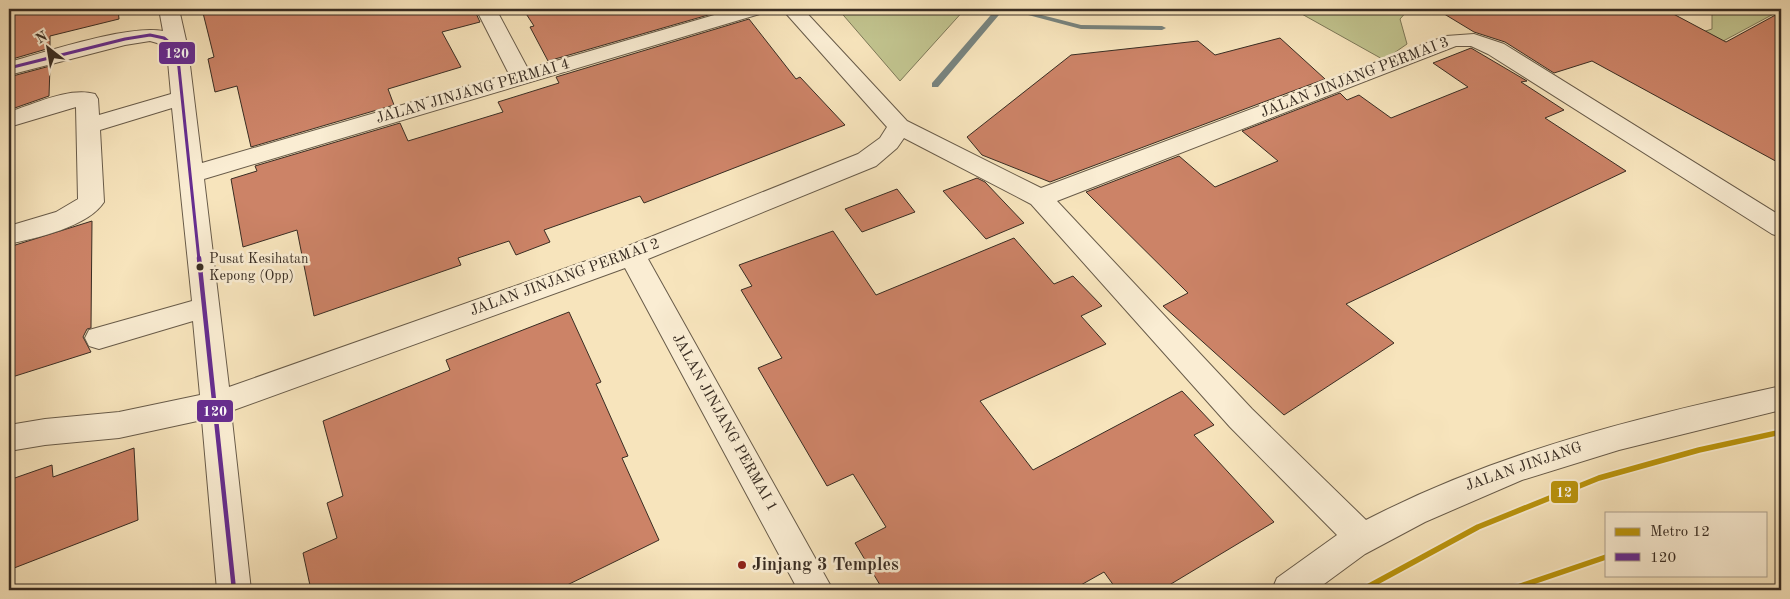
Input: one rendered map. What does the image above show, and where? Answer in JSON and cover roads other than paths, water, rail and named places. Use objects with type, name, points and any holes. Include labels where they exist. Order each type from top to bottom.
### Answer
[{"type":"street","points":[[169,9],[177,49],[206,307],[234,590]]},
{"type":"street","points":[[486,9],[522,78]]},
{"type":"street","name":"JALAN JINJANG PERMAI 4","points":[[190,174],[756,9]]},
{"type":"street","points":[[792,9],[899,126],[1040,198],[1241,418],[1362,538]]},
{"type":"street","points":[[9,68],[125,39],[150,35],[164,38],[177,49]]},
{"type":"street","name":"JALAN JINJANG PERMAI 3","points":[[1040,198],[1453,40],[1474,40],[1496,48],[1781,228]]},
{"type":"street","points":[[9,120],[16,116],[83,98],[87,99],[91,202],[85,210],[9,235]]},
{"type":"street","points":[[89,126],[182,98]]},
{"type":"street","name":"JALAN JINJANG PERMAI 2","points":[[9,438],[57,430],[105,427],[158,418],[215,404],[632,255],[867,160],[889,143],[899,126]]},
{"type":"street","name":"JALAN JINJANG PERMAI 1","points":[[632,255],[816,590]]},
{"type":"street","points":[[99,338],[206,307]]},
{"type":"street","name":"JALAN JINJANG","points":[[1289,590],[1362,538],[1467,486],[1560,452],[1662,424],[1781,398]]},
{"type":"waterway","points":[[935,85],[1000,9]]},
{"type":"waterway","points":[[1010,9],[1081,27],[1162,28]]},
{"type":"metro line","name":"12","points":[[1362,590],[1478,527],[1599,478],[1699,450],[1781,432]]},
{"type":"metro line","name":"12","points":[[1509,590],[1605,557]]},
{"type":"place","name":"Pusat Kesihatan Kepong (Opp)","points":[[200,267]]},
{"type":"place","name":"Jinjang 3 Temples","points":[[742,565]]}]
